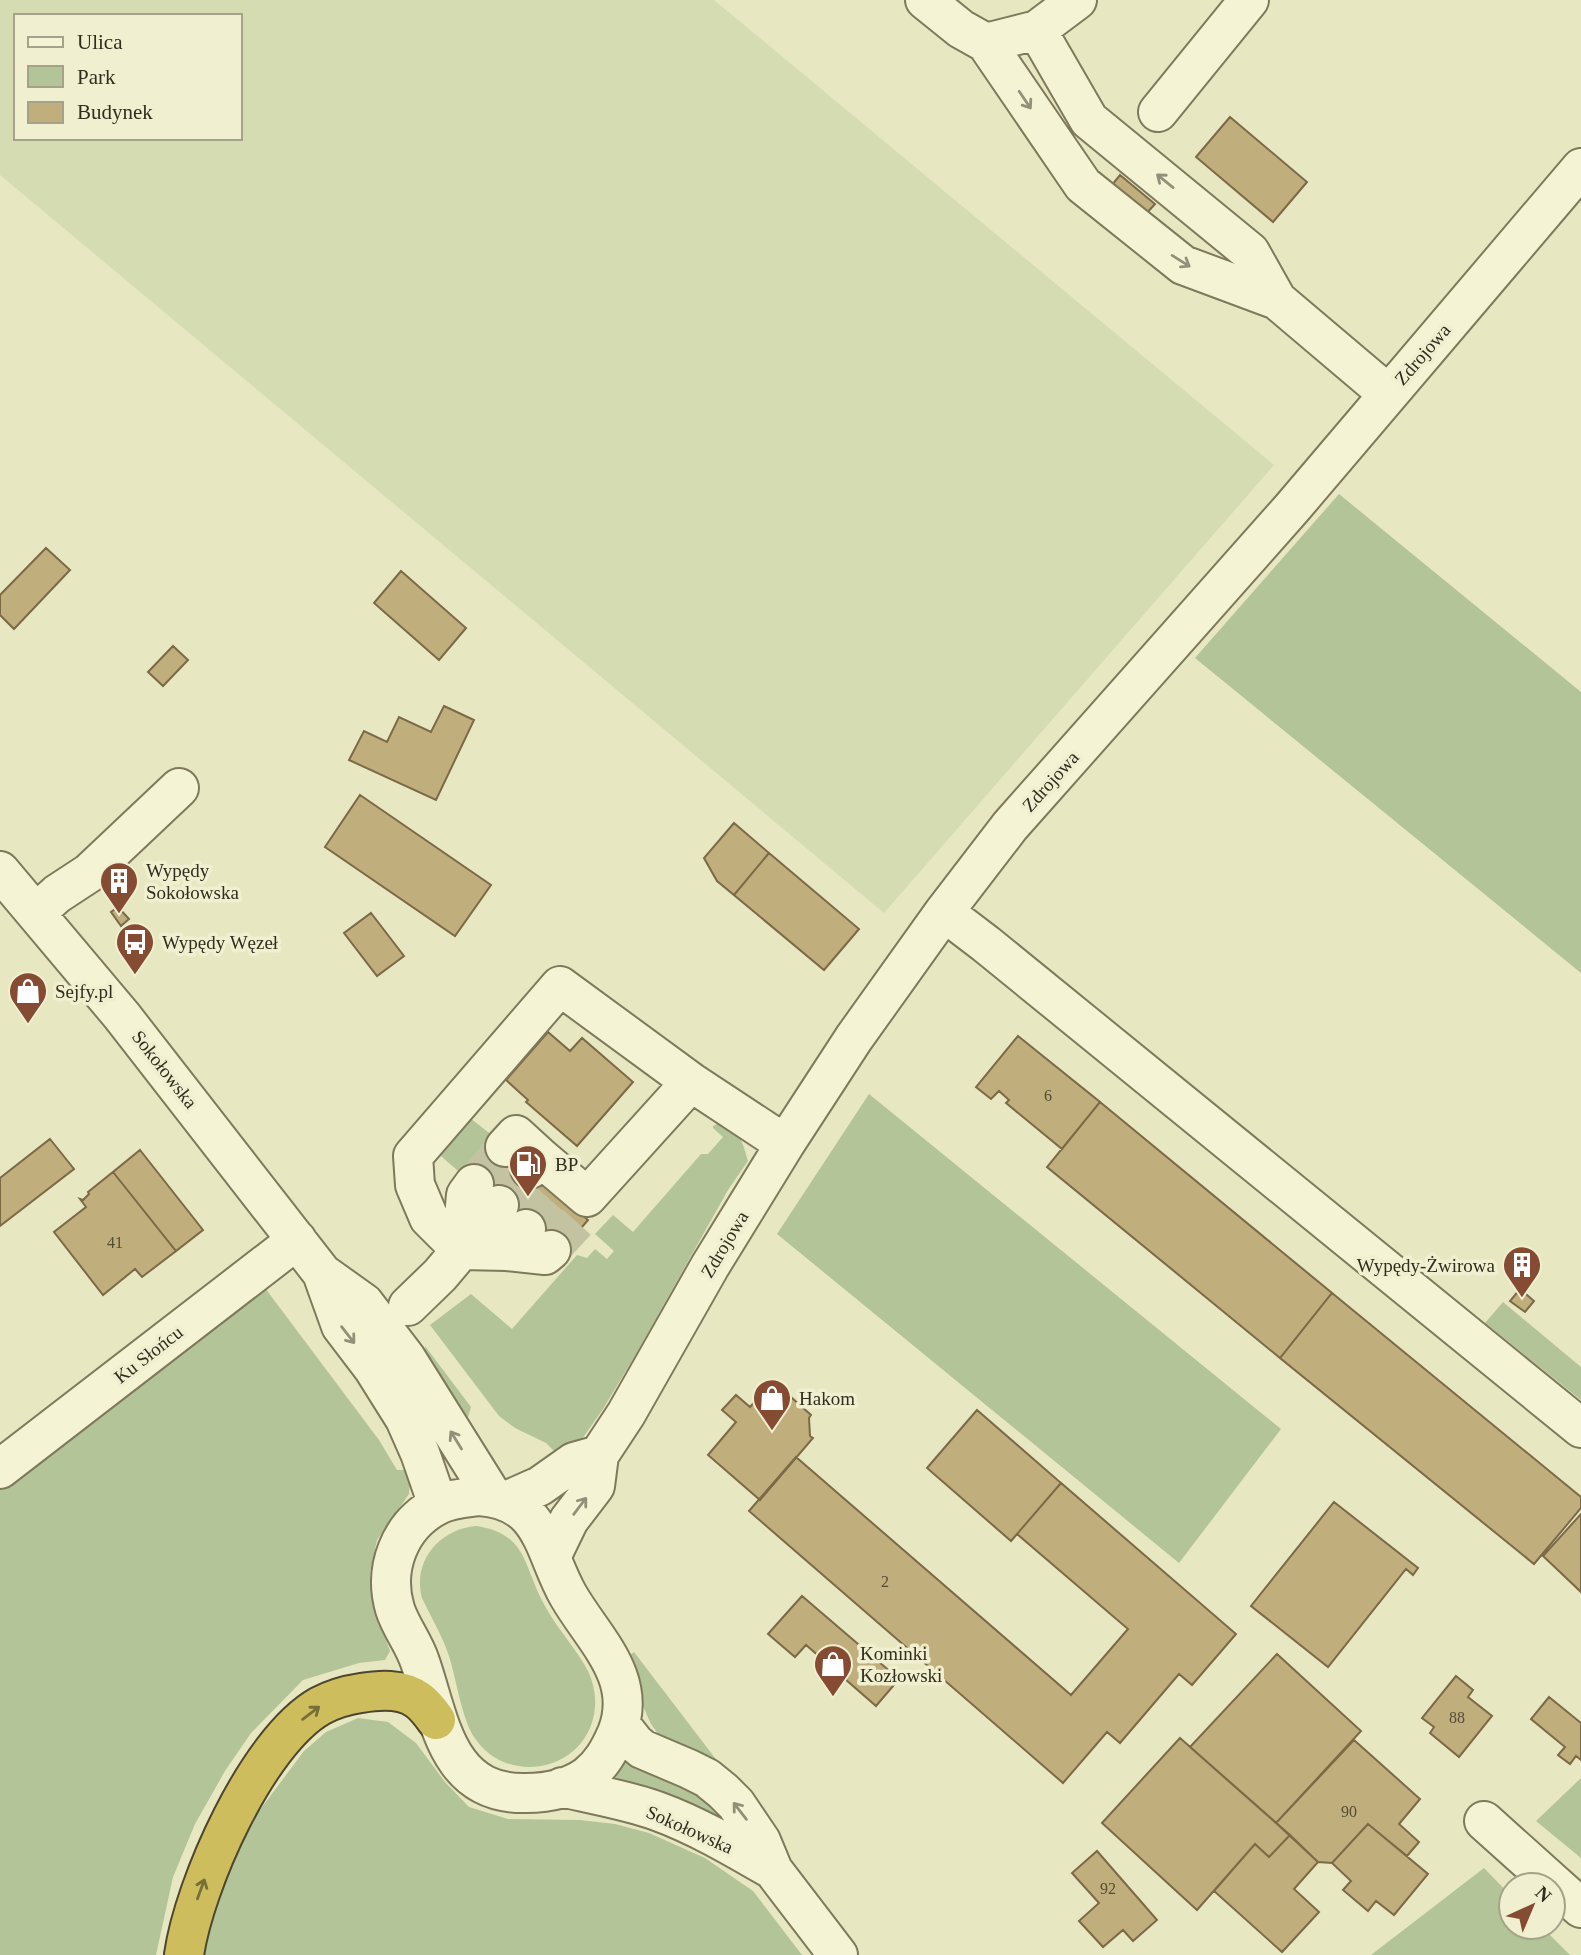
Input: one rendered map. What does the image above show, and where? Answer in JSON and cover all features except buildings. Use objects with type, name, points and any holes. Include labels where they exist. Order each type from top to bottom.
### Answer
[{"type":"highway","points":[[184,1955],[195,1907],[212,1860],[234,1815],[265,1763],[306,1716],[334,1699],[373,1691],[391,1691],[418,1700],[436,1720]]},
{"type":"street","points":[[925,0],[961,29],[986,43],[1083,185],[1183,265],[1277,300],[1388,394]]},
{"type":"street","points":[[986,43],[1037,30],[1077,0]]},
{"type":"street","points":[[1158,112],[1249,0]]},
{"type":"street","points":[[1037,30],[1089,120],[1250,252],[1277,300]]},
{"type":"street","name":"Zdrojowa","points":[[552,1555],[569,1520],[595,1486],[599,1455],[626,1414],[710,1266],[854,1038],[944,912],[1010,826],[1292,508],[1581,168]]},
{"type":"street","points":[[37,912],[57,894],[89,873],[179,788]]},
{"type":"street","name":"Sokołowska","points":[[0,871],[122,1016],[322,1273],[364,1303],[406,1358],[499,1499],[521,1510],[537,1526],[568,1594],[599,1640],[621,1683],[620,1724],[642,1749],[706,1778],[736,1804],[761,1841],[772,1870],[838,1955]]},
{"type":"street","points":[[944,912],[1008,961],[1581,1428]]},
{"type":"street","points":[[461,1250],[429,1218],[415,1185],[413,1156],[560,986],[691,1082],[785,1144]]},
{"type":"street","points":[[553,1180],[691,1082]]},
{"type":"street","points":[[406,1358],[408,1306],[461,1250],[511,1224]]},
{"type":"street","name":"Ku Słońcu","points":[[0,1469],[297,1240]]},
{"type":"street","name":"Sokołowska","points":[[322,1273],[341,1326],[373,1368],[405,1419],[438,1505]]},
{"type":"street","points":[[364,1303],[408,1306]]},
{"type":"street","points":[[599,1455],[574,1462],[540,1486],[499,1499],[463,1498],[438,1505],[407,1531],[394,1555],[391,1582],[396,1612],[420,1660],[436,1720],[447,1745],[468,1773],[487,1785],[517,1794],[541,1793],[582,1779],[608,1755],[620,1724]]},
{"type":"street","name":"Sokołowska","points":[[562,1787],[654,1810],[683,1821],[731,1845],[772,1870]]},
{"type":"street","points":[[1484,1821],[1581,1908]]},
{"type":"green space","points":[[0,0],[714,0],[1274,465],[884,913],[0,175]]},
{"type":"green space","points":[[1339,494],[1581,692],[1581,973],[1195,658]]},
{"type":"green space","points":[[869,1094],[1281,1429],[1179,1563],[777,1234]]},
{"type":"green space","points":[[470,1118],[493,1136],[493,1143],[464,1176],[435,1151]]},
{"type":"green space","points":[[717,1124],[730,1128],[739,1136],[748,1161],[728,1190],[603,1409],[582,1439],[561,1458],[546,1443],[515,1428],[499,1416],[430,1325],[471,1294],[512,1329],[577,1255],[587,1258],[595,1249],[607,1259],[614,1251],[595,1234],[613,1215],[633,1232],[701,1154],[708,1154],[723,1137],[713,1128]]},
{"type":"green space","points":[[259,1280],[379,1440],[397,1470],[411,1470],[409,1494],[377,1540],[370,1573],[376,1611],[390,1651],[385,1660],[359,1663],[303,1680],[251,1733],[225,1771],[195,1824],[173,1877],[156,1955],[0,1955],[0,1481]]},
{"type":"green space","points":[[1503,1302],[1581,1367],[1581,1400],[1485,1323]]},
{"type":"green space","points":[[425,1346],[471,1407],[468,1417],[460,1422],[426,1359]]},
{"type":"green space","points":[[476,1526],[501,1533],[517,1547],[545,1605],[584,1663],[593,1684],[595,1707],[590,1729],[579,1746],[563,1758],[545,1765],[526,1767],[507,1763],[489,1753],[474,1737],[446,1648],[422,1598],[421,1572],[432,1549],[451,1533]]},
{"type":"green space","points":[[634,1652],[728,1775],[661,1738],[642,1704],[630,1655]]},
{"type":"green space","points":[[358,1718],[388,1722],[416,1743],[445,1782],[469,1807],[508,1819],[580,1820],[615,1824],[649,1833],[705,1858],[753,1891],[802,1955],[202,1955],[204,1939],[231,1856],[253,1819],[304,1751],[326,1732]]},
{"type":"green space","points":[[625,1761],[639,1763],[675,1776],[736,1825],[612,1785],[610,1776]]},
{"type":"green space","points":[[1581,1778],[1581,1858],[1536,1821]]},
{"type":"green space","points":[[1484,1868],[1497,1881],[1497,1941],[1556,1941],[1570,1955],[1371,1955]]},
{"type":"tunnel","points":[[474,1184],[505,1147]]},
{"type":"tunnel","points":[[499,1205],[530,1169]]},
{"type":"tunnel","points":[[526,1229],[558,1193]]},
{"type":"tunnel","points":[[551,1250],[583,1215]]},
{"type":"place","name":"Wypędy Sokołowska","points":[[119,915]]},
{"type":"place","name":"Wypędy Węzeł","points":[[135,976]]},
{"type":"place","name":"Sejfy.pl","points":[[28,1025]]},
{"type":"place","name":"BP","points":[[528,1198]]},
{"type":"place","name":"Wypędy-Żwirowa","points":[[1522,1299]]},
{"type":"place","name":"Hakom","points":[[772,1432]]},
{"type":"place","name":"Kominki Kozłowski","points":[[833,1698]]}]
